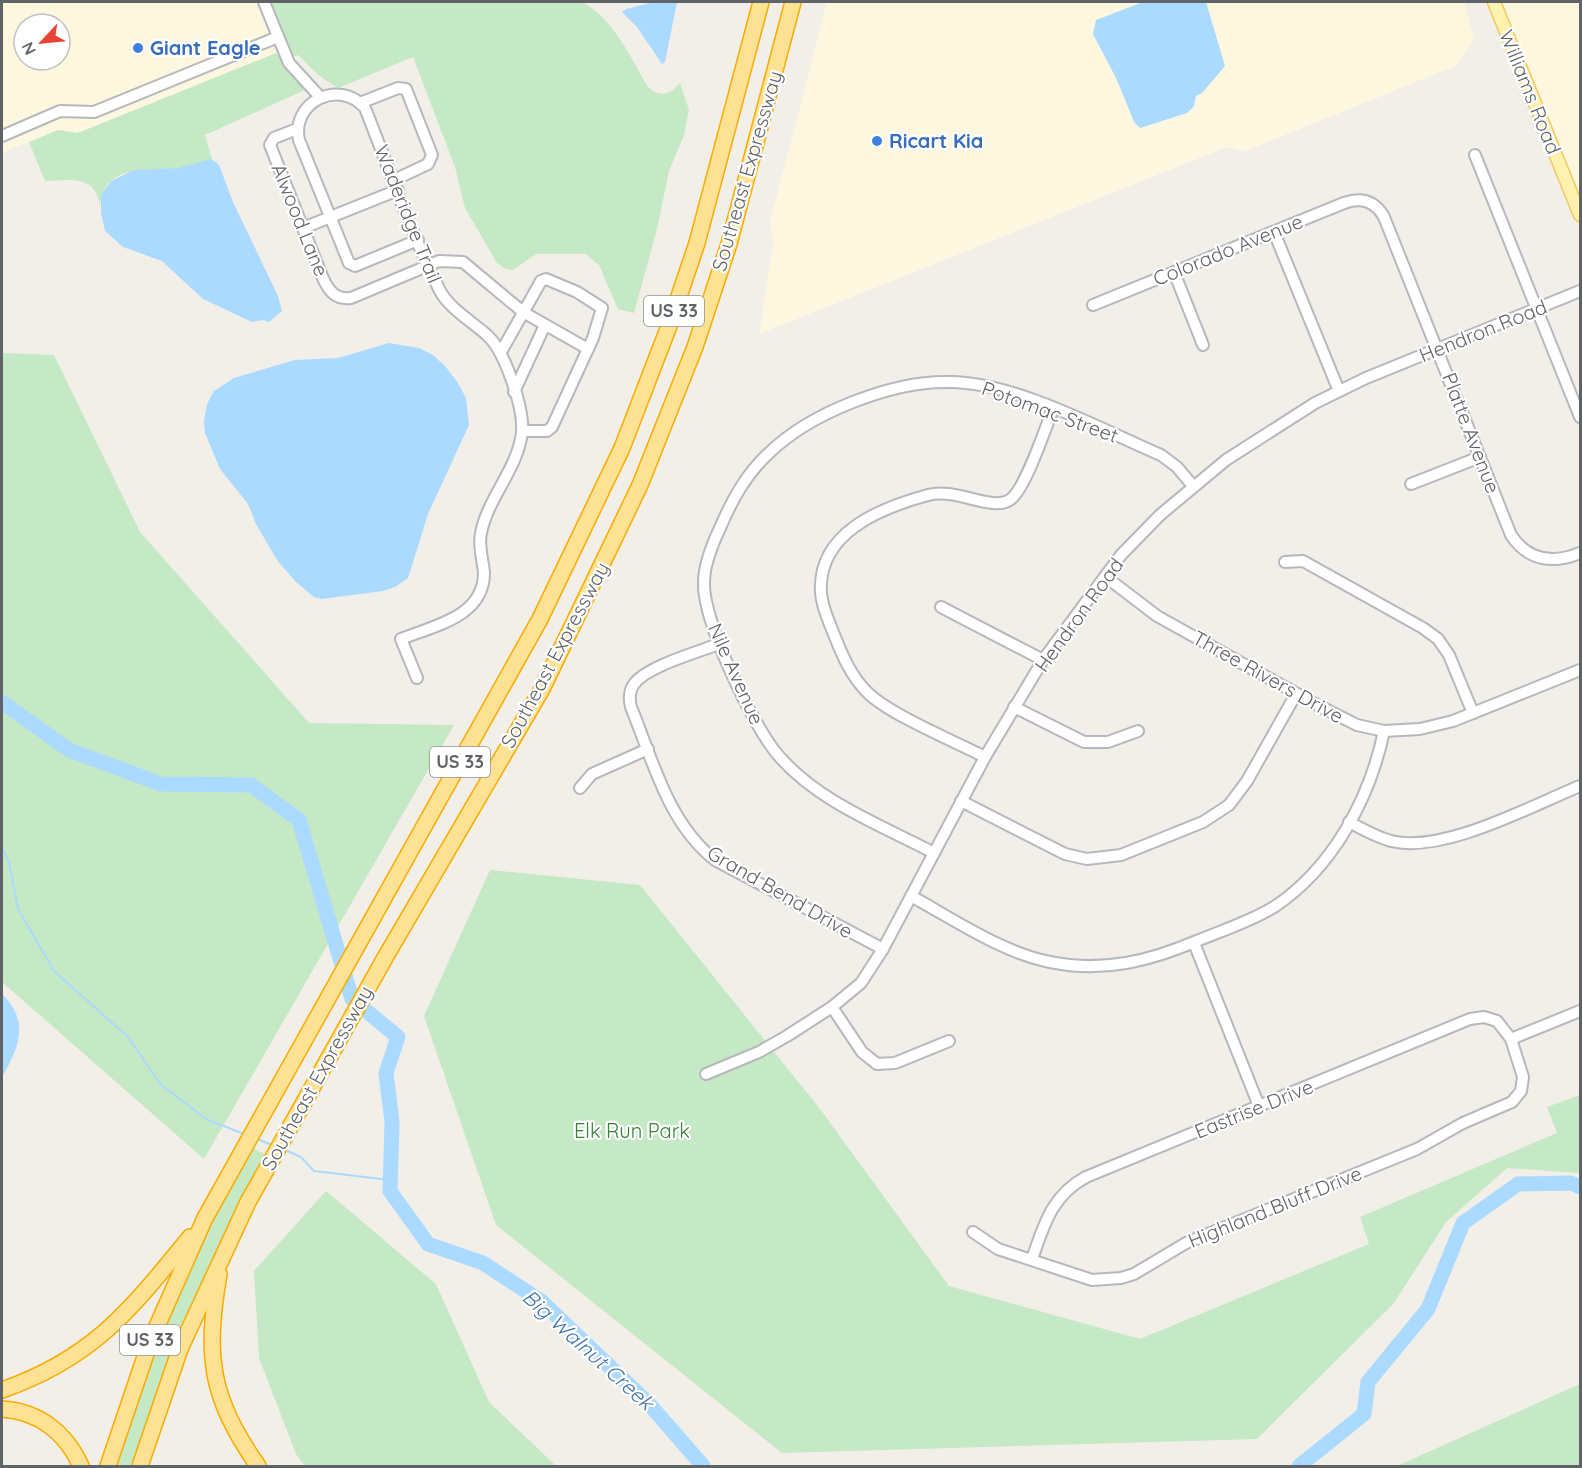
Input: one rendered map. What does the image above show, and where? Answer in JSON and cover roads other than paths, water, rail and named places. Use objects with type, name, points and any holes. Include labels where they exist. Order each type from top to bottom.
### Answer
[{"type":"highway","name":"Southeast Expressway","points":[[108,1467],[150,1342],[205,1218],[547,606],[622,448],[669,326],[697,243],[761,2]]},
{"type":"highway","name":"Southeast Expressway","points":[[140,1467],[180,1349],[230,1239],[268,1165],[386,956],[542,689],[644,475],[695,347],[729,244],[793,2]]},
{"type":"highway","points":[[2,1390],[49,1370],[117,1323],[133,1308],[205,1218]]},
{"type":"highway","points":[[230,1239],[215,1299],[211,1355],[214,1378],[225,1410],[258,1467]]},
{"type":"highway","points":[[2,1409],[31,1415],[45,1422],[69,1444],[81,1467]]},
{"type":"main road","name":"Williams Road","points":[[1494,2],[1581,215]]},
{"type":"street","points":[[264,2],[292,68],[320,97]]},
{"type":"street","points":[[2,136],[60,111],[94,112],[278,37]]},
{"type":"street","points":[[303,228],[330,217],[396,185],[428,164],[432,155],[406,89],[398,88],[360,103],[342,96],[320,97],[306,108],[297,129],[306,159],[330,217],[351,265],[418,240]]},
{"type":"street","name":"Waderidge Trail","points":[[360,103],[365,108],[441,294],[486,334],[501,352],[514,392],[522,431],[515,459],[481,534],[484,574],[476,600],[456,618],[401,639],[417,678]]},
{"type":"street","name":"Alwood Lane","points":[[297,129],[274,138],[270,145],[328,288],[342,299],[356,296],[429,266]]},
{"type":"street","points":[[1475,155],[1581,417]]},
{"type":"street","name":"Colorado Avenue","points":[[1093,305],[1349,201],[1364,200]]},
{"type":"street","name":"Platte Avenue","points":[[1364,200],[1376,206],[1384,217],[1508,526],[1520,547],[1534,556],[1549,560],[1580,553]]},
{"type":"street","points":[[1274,232],[1339,391]]},
{"type":"street","points":[[429,266],[451,260],[463,262],[523,312],[588,349]]},
{"type":"street","points":[[1174,272],[1203,345]]},
{"type":"street","points":[[501,352],[537,285],[546,279],[598,303],[602,308],[602,315],[588,349],[552,427],[547,431],[522,431]]},
{"type":"street","name":"Hendron Road","points":[[706,1074],[759,1052],[832,1007],[861,983],[883,950],[985,757],[1043,660],[1144,531],[1193,486],[1262,435],[1339,391],[1581,291]]},
{"type":"street","points":[[514,392],[545,325]]},
{"type":"street","name":"Potomac Street","points":[[725,515],[748,476],[768,453],[786,439],[827,415],[880,393],[924,383],[969,383],[1005,391],[1053,409],[1161,455],[1176,467],[1193,486]]},
{"type":"street","points":[[985,757],[878,701],[855,678],[842,655],[822,600],[822,574],[835,544],[857,524],[929,495],[960,495],[995,505],[1008,501],[1021,487],[1053,409]]},
{"type":"street","points":[[1411,484],[1480,457]]},
{"type":"street","name":"Nile Avenue","points":[[725,515],[715,538],[704,581],[710,615],[758,727],[779,756],[799,776],[838,803],[934,853]]},
{"type":"street","points":[[1285,561],[1303,561],[1431,633],[1449,655],[1473,713]]},
{"type":"street","name":"Three Rivers Drive","points":[[1106,577],[1157,616],[1296,694],[1340,718],[1384,731],[1435,726],[1581,670]]},
{"type":"street","points":[[941,607],[1043,660]]},
{"type":"street","name":"Grand Bend Drive","points":[[721,643],[649,672],[632,686],[630,702],[678,820],[707,853],[737,873],[883,950]]},
{"type":"street","points":[[961,801],[1065,854],[1087,859],[1121,855],[1203,822],[1229,805],[1247,781],[1296,694]]},
{"type":"street","points":[[1014,707],[1084,742],[1108,742],[1138,731]]},
{"type":"street","points":[[911,896],[1014,951],[1049,962],[1090,968],[1150,959],[1194,943],[1274,906],[1316,870],[1349,822],[1371,780],[1384,731]]},
{"type":"street","points":[[580,788],[592,774],[648,749]]},
{"type":"street","points":[[1349,822],[1391,841],[1432,843],[1462,834],[1581,786]]},
{"type":"street","points":[[1194,943],[1259,1106]]},
{"type":"street","points":[[832,1007],[862,1052],[878,1064],[895,1063],[949,1041]]},
{"type":"street","points":[[1511,1039],[1581,1011]]},
{"type":"street","name":"Eastrise Drive","points":[[1032,1259],[1049,1212],[1061,1195],[1077,1182],[1470,1019],[1484,1017],[1497,1021],[1511,1039]]},
{"type":"street","name":"Highland Bluff Drive","points":[[973,1232],[998,1249],[1092,1280],[1128,1276],[1186,1243],[1426,1145],[1453,1128],[1505,1105],[1517,1097],[1523,1077],[1511,1039]]},
{"type":"water","points":[[654,2],[677,2],[665,62],[662,64],[637,27],[622,12]]},
{"type":"water","points":[[1143,2],[1206,2],[1225,66],[1202,93],[1196,96],[1194,106],[1187,113],[1140,128],[1134,122],[1117,80],[1093,34],[1096,20]]},
{"type":"water","points":[[212,159],[219,165],[233,202],[278,296],[282,311],[269,322],[262,320],[252,322],[203,299],[162,261],[123,247],[105,231],[101,213],[101,195],[111,181],[134,170],[178,168]]},
{"type":"water","points":[[389,343],[419,348],[433,355],[445,366],[466,398],[469,425],[428,514],[408,578],[395,587],[383,591],[322,599],[314,597],[295,581],[277,560],[256,524],[248,504],[220,469],[205,433],[204,421],[207,404],[214,391],[234,378],[295,360],[338,358]]},
{"type":"water","points":[[2,994],[16,1014],[19,1035],[13,1056],[2,1077]]},
{"type":"waterway","name":"Big Walnut Creek","points":[[2,702],[69,750],[161,784],[251,785],[299,820],[352,999],[398,1037],[386,1073],[392,1122],[390,1191],[428,1244],[483,1263],[541,1301],[650,1405],[703,1466]]},
{"type":"waterway","points":[[2,848],[9,862],[18,909],[54,971],[128,1037],[160,1084],[206,1119],[244,1134]]},
{"type":"waterway","points":[[255,1138],[272,1145]]},
{"type":"waterway","points":[[283,1149],[301,1157],[314,1171],[390,1180]]},
{"type":"waterway","name":"Big Walnut Creek","points":[[1299,1466],[1364,1414],[1368,1382],[1428,1309],[1463,1223],[1518,1184],[1571,1183],[1580,1187]]},
{"type":"place","name":"Giant Eagle","points":[[138,48]]},
{"type":"place","name":"Ricart Kia","points":[[877,141]]},
{"type":"park label","name":"Elk Run Park","points":[[632,1131]]}]
